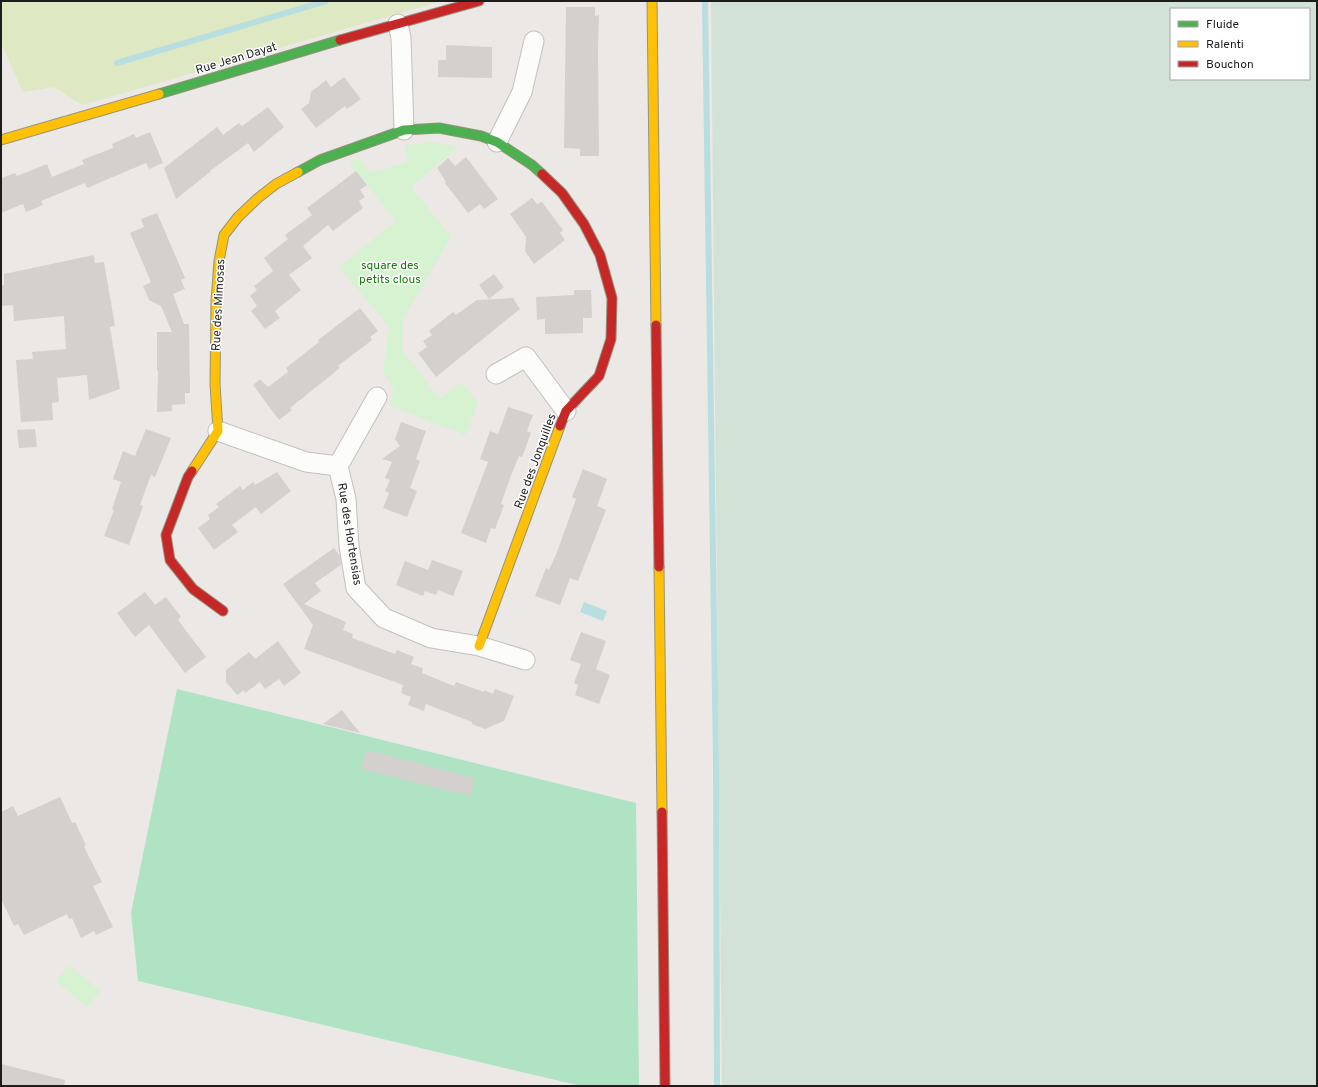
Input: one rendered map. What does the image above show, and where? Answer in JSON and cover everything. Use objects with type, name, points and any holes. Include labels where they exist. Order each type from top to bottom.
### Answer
[{"type":"street","name":"Rue Jean Dayat","points":[[1,140],[479,1]]},
{"type":"street","points":[[652,1],[665,1086]]},
{"type":"street","points":[[398,24],[401,38],[404,130]]},
{"type":"street","points":[[497,142],[522,92],[534,41]]},
{"type":"street","name":"Rue des Jonquilles","points":[[404,130],[439,128],[481,136],[497,142],[532,165],[562,193],[584,224],[600,255],[612,298],[611,339],[599,376],[566,411],[479,646]]},
{"type":"street","name":"Rue des Mimosas","points":[[218,431],[215,384],[216,301],[219,260],[224,235],[238,217],[258,198],[276,184],[320,160],[404,130]]},
{"type":"street","points":[[496,374],[526,357],[566,411]]},
{"type":"street","points":[[338,466],[377,397]]},
{"type":"street","points":[[218,431],[188,478],[166,535],[170,560],[193,589],[223,611]]},
{"type":"street","name":"Rue des Hortensias","points":[[218,431],[306,462],[338,466],[346,499],[349,546],[356,588],[384,618],[431,638],[479,646],[525,660]]},
{"type":"green space","points":[[1,1],[442,1],[82,105],[54,87],[23,92],[1,43]]},
{"type":"green space","name":"square des petits clous","points":[[428,142],[459,146],[411,187],[451,237],[403,319],[402,349],[439,399],[462,382],[478,404],[465,435],[389,405],[394,390],[383,372],[389,326],[339,267],[396,221],[349,162],[361,158],[366,170],[373,172],[408,162],[405,146]]},
{"type":"green space","points":[[177,689],[636,803],[639,1086],[581,1086],[138,981],[131,913]]},
{"type":"green space","points":[[69,965],[100,991],[87,1007],[56,981]]},
{"type":"shaded area","points":[[711,1],[1317,1],[1317,1086],[722,1086]]},
{"type":"water","points":[[584,602],[607,611],[603,621],[580,612]]},
{"type":"building","points":[[566,7],[595,7],[595,16],[599,15],[599,156],[580,156],[580,149],[564,148]]},
{"type":"building","points":[[446,45],[492,47],[492,78],[438,77],[438,60],[446,60]]},
{"type":"building","points":[[344,77],[361,99],[347,109],[345,106],[316,128],[301,109],[309,103],[311,92],[326,80],[331,87]]},
{"type":"building","points":[[268,107],[284,127],[254,152],[248,143],[210,171],[176,199],[164,168],[217,127],[223,135],[239,123],[242,126]]},
{"type":"building","points":[[150,132],[163,163],[149,169],[146,163],[87,188],[85,183],[41,201],[43,205],[26,212],[23,204],[1,213],[1,178],[15,173],[17,176],[47,164],[52,177],[84,164],[82,160],[113,148],[112,144],[134,134],[136,138]]},
{"type":"building","points":[[466,157],[498,199],[484,209],[480,204],[468,213],[445,183],[446,182],[437,168],[448,158],[455,166]]},
{"type":"building","points":[[356,171],[367,185],[360,190],[365,197],[359,201],[363,208],[333,231],[328,225],[303,246],[312,258],[289,275],[301,290],[275,311],[280,318],[265,329],[251,311],[257,306],[250,296],[257,290],[254,286],[273,271],[264,258],[288,239],[285,235],[312,215],[307,208]]},
{"type":"building","points":[[532,198],[537,204],[542,202],[563,230],[560,233],[565,240],[534,264],[525,251],[526,237],[510,214]]},
{"type":"building","points":[[157,213],[185,278],[181,280],[185,289],[173,294],[184,324],[189,324],[190,393],[185,393],[185,404],[172,405],[172,411],[157,412],[157,332],[172,332],[161,306],[149,300],[143,286],[151,282],[130,233],[144,227],[141,219]]},
{"type":"building","points":[[94,255],[95,263],[104,262],[115,326],[110,327],[120,389],[89,400],[87,375],[57,378],[59,402],[52,403],[53,420],[21,422],[16,360],[33,359],[32,352],[66,349],[64,316],[14,321],[13,305],[1,306],[1,285],[4,285],[4,274]]},
{"type":"building","points":[[494,274],[504,287],[489,299],[479,285]]},
{"type":"building","points":[[574,290],[591,290],[592,318],[583,318],[583,333],[545,334],[545,319],[537,320],[536,297],[574,295]]},
{"type":"building","points":[[513,298],[520,309],[436,377],[418,353],[427,347],[423,341],[432,335],[429,331],[453,312],[456,315],[477,300]]},
{"type":"building","points":[[360,308],[378,331],[370,337],[372,340],[338,366],[340,368],[290,408],[292,410],[279,420],[253,385],[260,379],[268,387],[288,372],[286,368],[319,342],[318,340]]},
{"type":"building","points":[[508,407],[533,415],[527,431],[531,433],[522,457],[519,456],[510,478],[501,504],[504,505],[495,529],[491,528],[486,543],[461,533],[488,462],[480,459],[490,431],[498,434]]},
{"type":"building","points":[[401,422],[426,431],[416,459],[420,461],[410,488],[417,491],[407,517],[383,508],[389,493],[385,491],[390,480],[385,478],[392,462],[382,459],[400,446],[395,439]]},
{"type":"building","points":[[35,429],[37,447],[19,448],[17,430]]},
{"type":"building","points":[[146,429],[171,438],[155,477],[151,475],[140,505],[143,506],[129,545],[104,536],[114,510],[112,509],[121,482],[113,479],[123,451],[135,456]]},
{"type":"building","points":[[583,469],[607,479],[597,506],[606,510],[578,581],[570,578],[560,605],[535,596],[546,568],[549,570],[557,552],[576,499],[572,497]]},
{"type":"building","points":[[277,472],[291,491],[261,514],[256,507],[232,525],[238,532],[214,550],[198,528],[210,519],[208,515],[219,507],[216,504],[240,486],[243,490],[253,482],[255,485]]},
{"type":"building","points":[[334,548],[340,556],[341,565],[315,583],[321,591],[304,604],[346,622],[343,630],[353,634],[352,638],[395,654],[397,650],[414,657],[411,664],[423,668],[422,673],[454,686],[456,682],[484,692],[484,690],[493,694],[495,689],[514,696],[504,721],[485,729],[472,724],[472,722],[426,704],[424,711],[408,705],[411,697],[401,693],[403,685],[304,649],[313,625],[283,584]]},
{"type":"building","points":[[432,560],[463,571],[453,596],[438,590],[436,595],[425,591],[423,596],[396,585],[405,561],[428,570]]},
{"type":"building","points":[[145,592],[155,605],[166,597],[181,617],[178,620],[206,657],[185,673],[149,625],[135,637],[117,613]]},
{"type":"building","points":[[581,632],[606,641],[596,669],[610,675],[599,704],[575,695],[578,685],[574,683],[581,664],[570,660]]},
{"type":"building","points":[[278,641],[301,673],[284,686],[279,679],[265,689],[260,682],[245,693],[244,690],[237,695],[226,682],[226,670],[249,652],[255,659]]},
{"type":"building","points":[[342,710],[360,733],[323,724]]},
{"type":"building","points":[[366,750],[475,778],[470,796],[361,769]]},
{"type":"building","points":[[60,797],[72,823],[75,822],[86,845],[84,847],[102,882],[93,886],[113,927],[96,935],[94,931],[81,938],[72,918],[69,919],[67,914],[24,935],[18,924],[14,926],[1,899],[1,812],[13,806],[18,816]]},
{"type":"building","points":[[1,1064],[65,1080],[64,1086],[1,1086]]},
{"type":"waterway","points":[[117,63],[326,1]]},
{"type":"waterway","points":[[705,1],[716,764],[717,1086]]},
{"type":"traffic: fast","points":[[159,94],[340,40]]},
{"type":"traffic: fast","points":[[298,172],[320,160],[404,130],[439,128],[481,136],[497,142],[532,165],[542,174]]},
{"type":"traffic: slow","points":[[652,1],[656,325]]},
{"type":"traffic: slow","points":[[1,140],[159,94]]},
{"type":"traffic: slow","points":[[192,471],[218,431],[215,384],[216,301],[219,261],[224,235],[238,217],[258,198],[276,184],[298,172]]},
{"type":"traffic: slow","points":[[479,646],[560,426]]},
{"type":"traffic: slow","points":[[659,567],[662,812]]},
{"type":"traffic: jam","points":[[340,40],[479,1]]},
{"type":"traffic: jam","points":[[542,174],[562,193],[584,224],[600,255],[612,298],[611,339],[599,376],[566,411],[560,426]]},
{"type":"traffic: jam","points":[[656,325],[659,567]]},
{"type":"traffic: jam","points":[[192,471],[188,477],[166,535],[170,560],[193,589],[223,611]]},
{"type":"traffic: jam","points":[[662,812],[665,1086]]}]
